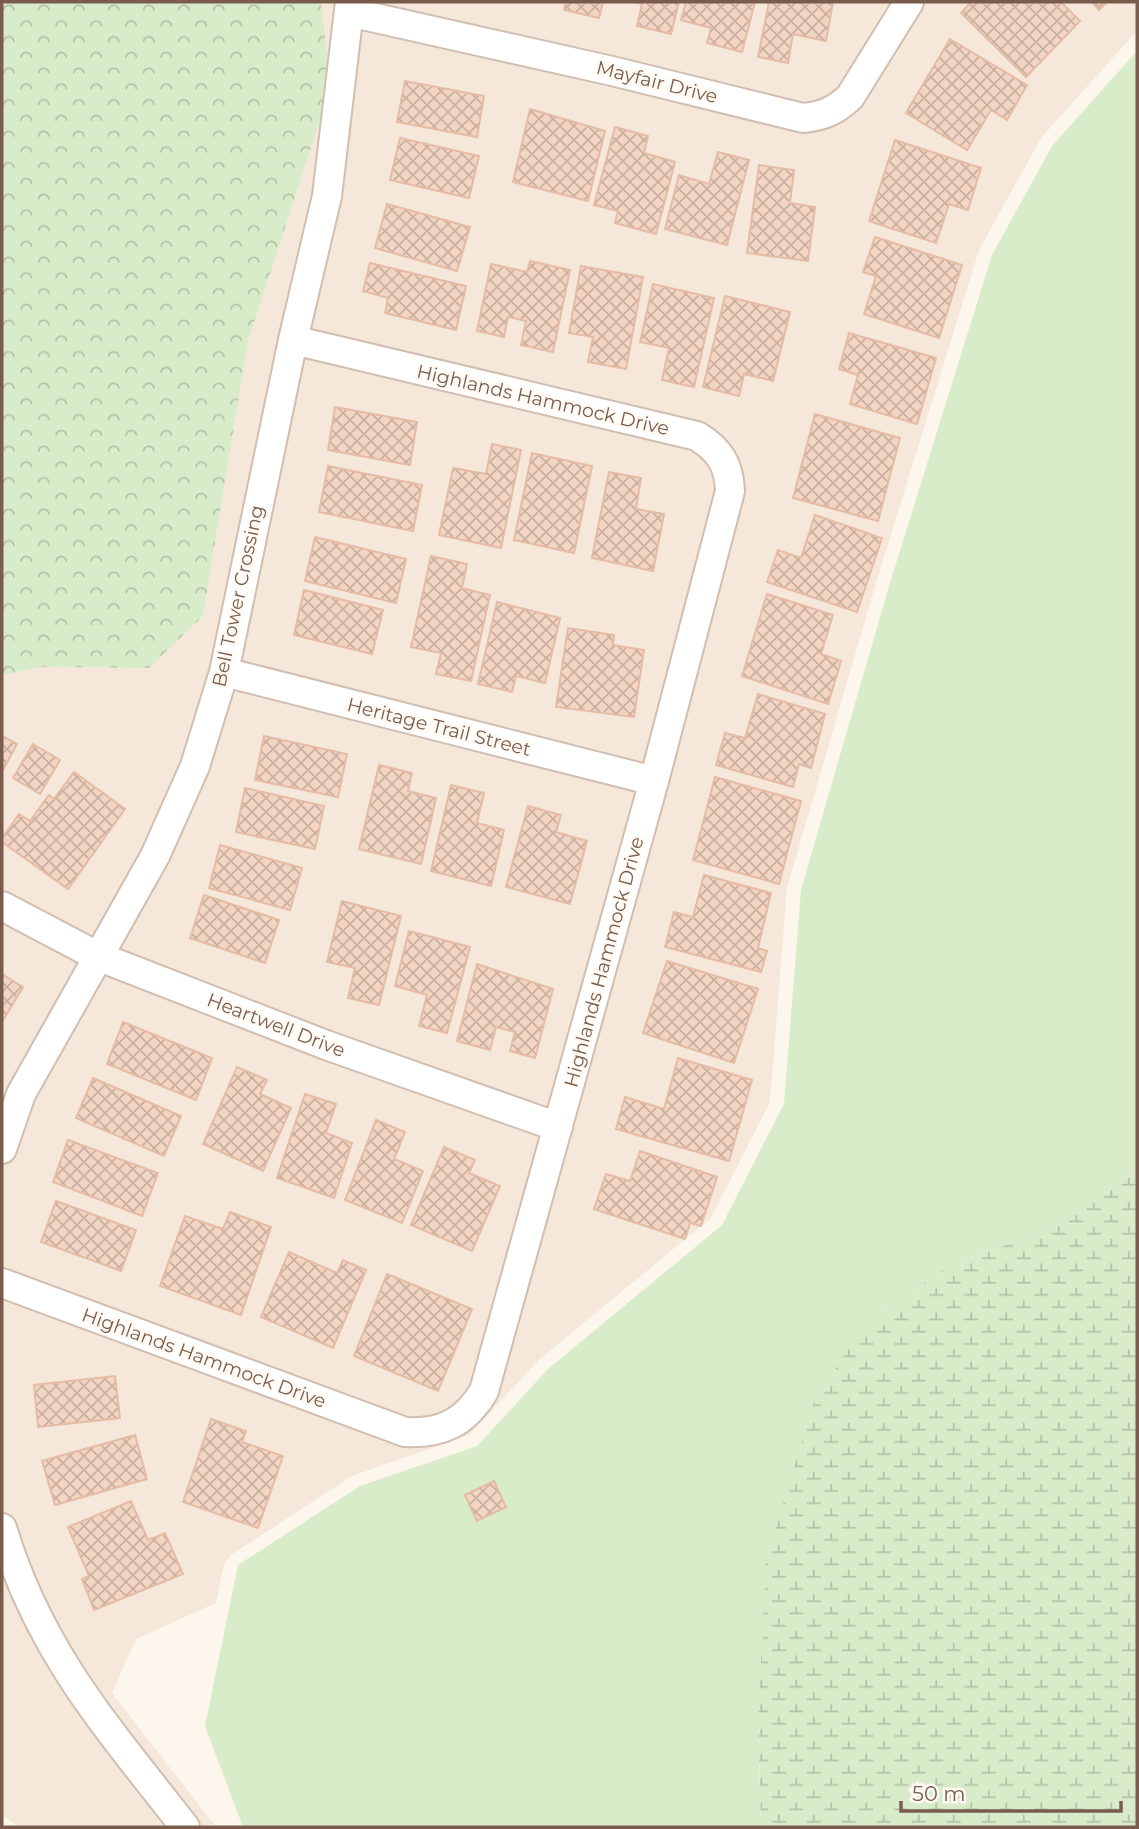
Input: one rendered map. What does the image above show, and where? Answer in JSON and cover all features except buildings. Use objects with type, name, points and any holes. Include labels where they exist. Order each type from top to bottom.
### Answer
[{"type":"street","name":"Mayfair Drive","points":[[350,7],[803,118],[821,116],[836,109],[850,97],[909,2]]},
{"type":"street","name":"Bell Tower Crossing","points":[[2,1149],[21,1094],[155,856],[195,766],[224,672],[293,340],[327,196],[350,7]]},
{"type":"street","name":"Highlands Hammock Drive","points":[[2,1283],[405,1432],[424,1433],[443,1429],[467,1414],[484,1391],[654,782],[730,491],[729,474],[723,458],[712,445],[697,436],[293,340]]},
{"type":"street","name":"Heritage Trail Street","points":[[224,672],[654,782]]},
{"type":"street","name":"Heartwell Drive","points":[[2,906],[97,956],[327,1045],[558,1127]]},
{"type":"street","points":[[4,1542],[42,1627],[83,1697],[185,1827]]},
{"type":"shaded area","points":[[321,2],[1137,2],[1137,31],[1041,138],[979,250],[876,583],[787,888],[770,1102],[711,1218],[540,1359],[469,1435],[352,1476],[231,1555],[224,1564],[216,1603],[136,1639],[112,1693],[216,1827],[19,1827],[2,1815],[2,675],[42,667],[149,668],[203,616],[248,342],[331,86]]},
{"type":"green space","points":[[2,2],[321,2],[331,86],[248,342],[203,616],[149,668],[42,667],[2,675]]},
{"type":"green space","points":[[1137,51],[1137,1171],[1068,1221],[944,1269],[863,1327],[758,1724],[761,1827],[243,1827],[205,1726],[238,1565],[360,1486],[477,1446],[548,1369],[722,1225],[784,1104],[801,890],[889,586],[992,255],[1052,146]]},
{"type":"green space","points":[[1137,1171],[1137,1827],[761,1827],[758,1724],[766,1560],[815,1399],[863,1327],[944,1269],[1068,1221]]}]
